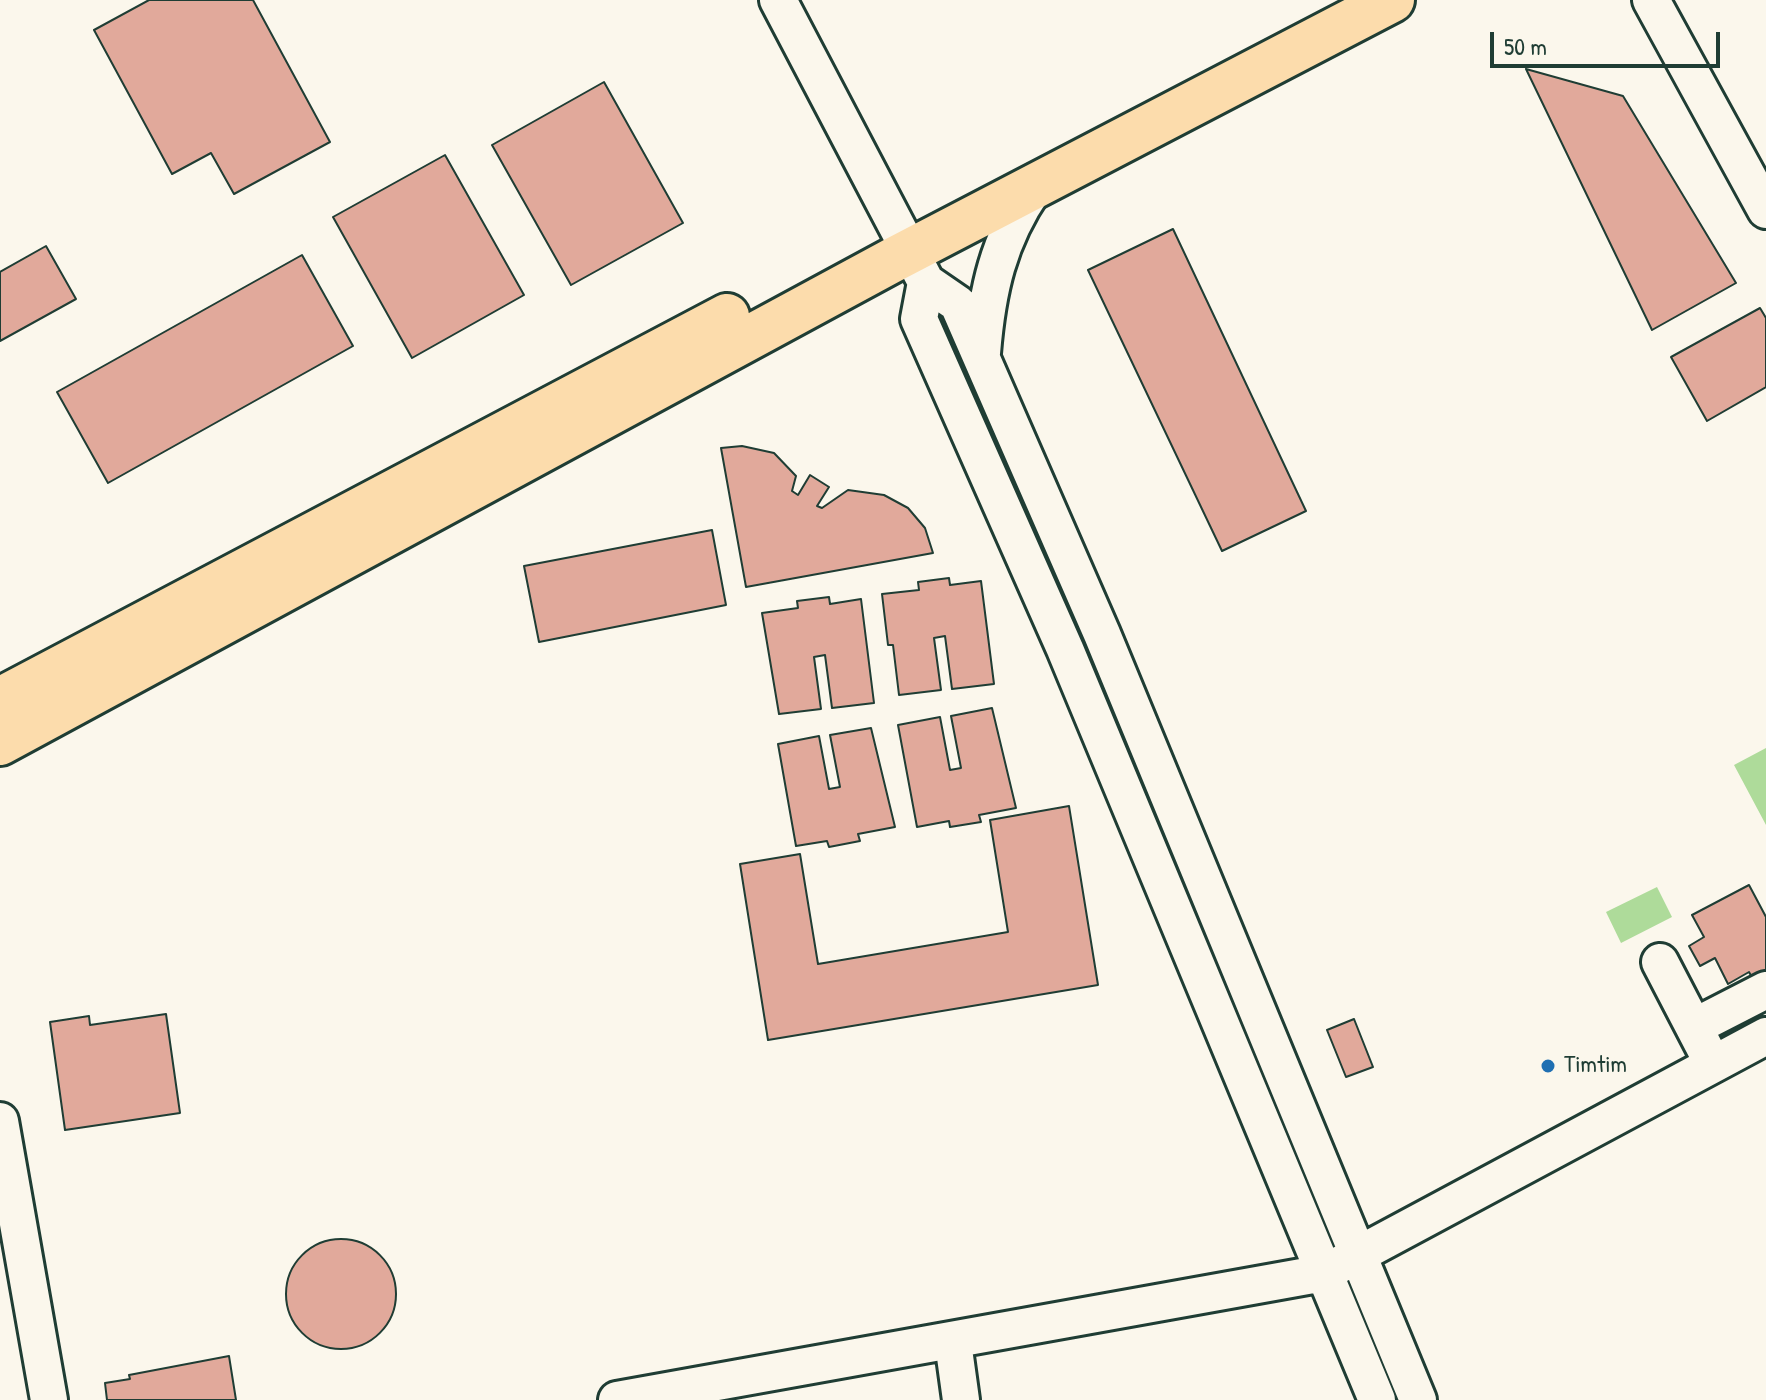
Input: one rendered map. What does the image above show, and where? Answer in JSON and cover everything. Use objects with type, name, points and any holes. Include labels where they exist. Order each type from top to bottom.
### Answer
[{"type":"main road","points":[[0,700],[911,254],[1329,0]]},
{"type":"main road","points":[[0,743],[1034,188],[1392,0]]},
{"type":"street","points":[[778,0],[911,254],[958,304],[1102,634],[1418,1400]]},
{"type":"street","points":[[1651,0],[1766,210]]},
{"type":"street","points":[[981,358],[987,297],[995,263],[1034,188]]},
{"type":"street","points":[[911,254],[919,319],[1065,649],[1377,1400]]},
{"type":"street","points":[[1660,962],[1713,1064]]},
{"type":"street","points":[[1694,1027],[1766,990]]},
{"type":"street","points":[[617,1400],[1324,1273],[1766,1036]]},
{"type":"street","points":[[0,1121],[49,1400]]},
{"type":"street","points":[[953,1342],[961,1400]]},
{"type":"green space","points":[[1766,748],[1766,825],[1734,765]]},
{"type":"green space","points":[[1657,887],[1672,917],[1621,943],[1606,912]]},
{"type":"building","points":[[149,0],[253,0],[330,142],[234,194],[211,153],[172,174],[94,30]]},
{"type":"building","points":[[1526,69],[1623,96],[1736,283],[1652,330]]},
{"type":"building","points":[[604,82],[683,223],[571,285],[492,145]]},
{"type":"building","points":[[445,155],[524,295],[412,358],[333,217]]},
{"type":"building","points":[[1173,229],[1306,511],[1222,551],[1088,270]]},
{"type":"building","points":[[46,246],[76,299],[0,341],[0,272]]},
{"type":"building","points":[[302,255],[353,346],[108,483],[57,392]]},
{"type":"building","points":[[1760,308],[1766,318],[1766,387],[1707,421],[1671,357]]},
{"type":"building","points":[[742,446],[774,453],[796,476],[792,491],[798,495],[810,475],[829,487],[817,506],[822,508],[848,490],[884,495],[908,508],[925,528],[933,553],[746,587],[721,448]]},
{"type":"building","points":[[712,530],[726,605],[539,642],[524,566]]},
{"type":"building","points":[[949,578],[950,585],[981,581],[994,684],[952,689],[945,636],[934,638],[941,690],[899,695],[893,645],[888,645],[882,594],[919,590],[918,582]]},
{"type":"building","points":[[829,597],[830,604],[861,599],[874,703],[832,708],[825,655],[814,657],[821,709],[779,714],[762,613],[798,608],[797,601]]},
{"type":"building","points":[[992,708],[1016,808],[979,815],[981,822],[950,827],[949,821],[917,827],[898,725],[940,717],[950,770],[961,768],[951,716]]},
{"type":"building","points":[[871,728],[895,827],[858,834],[860,841],[829,847],[827,841],[796,846],[778,744],[819,736],[829,789],[840,787],[830,735]]},
{"type":"building","points":[[1069,806],[1098,985],[768,1040],[740,864],[800,854],[818,964],[1008,932],[990,820]]},
{"type":"building","points":[[1749,885],[1766,917],[1766,972],[1753,979],[1749,972],[1728,984],[1715,958],[1700,966],[1689,946],[1704,937],[1692,915]]},
{"type":"building","points":[[166,1014],[180,1113],[65,1130],[50,1022],[89,1016],[90,1025]]},
{"type":"building","points":[[1354,1019],[1373,1067],[1346,1077],[1327,1030]]},
{"type":"building","points":[[341,1239],[362,1243],[380,1255],[392,1273],[396,1294],[392,1315],[380,1333],[362,1345],[341,1349],[320,1345],[302,1333],[290,1315],[286,1294],[290,1273],[302,1255],[320,1243]]},
{"type":"building","points":[[229,1356],[236,1400],[107,1400],[105,1383],[130,1379],[129,1375]]},
{"type":"place","name":"Timtim","points":[[1548,1066]]}]
